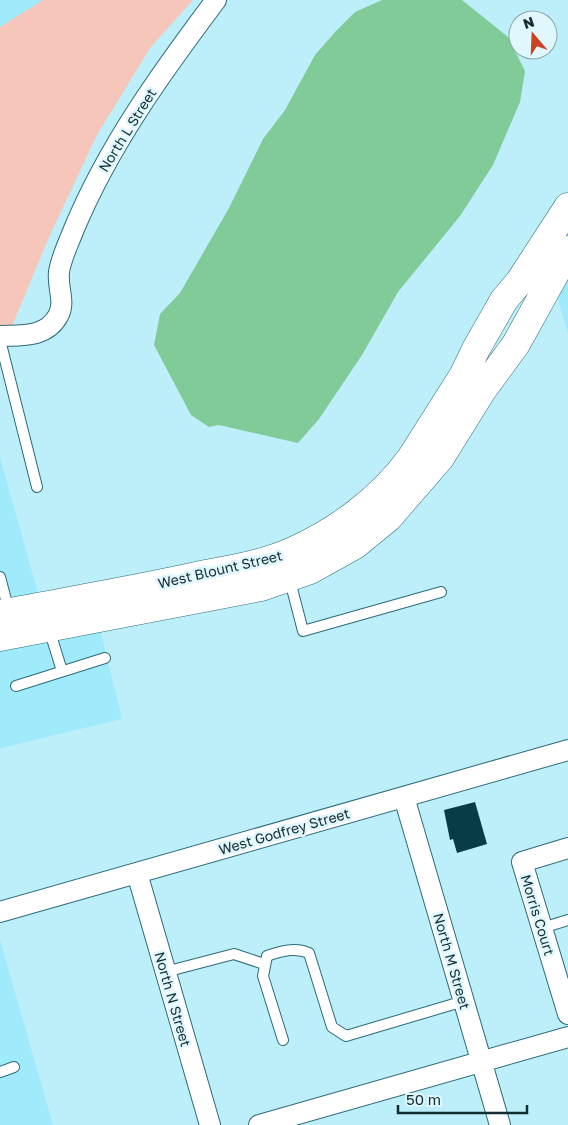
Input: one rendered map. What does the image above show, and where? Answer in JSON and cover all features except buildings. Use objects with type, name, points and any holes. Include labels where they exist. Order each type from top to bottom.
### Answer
[{"type":"street","name":"North L Street","points":[[0,338],[32,335],[49,327],[58,318],[62,306],[59,272],[73,231],[110,154],[173,58],[216,0]]},
{"type":"street","name":"West Blount Street","points":[[419,466],[476,349],[504,300],[520,281],[566,214]]},
{"type":"street","name":"West Blount Street","points":[[3,621],[49,628],[182,592],[263,562],[285,566],[346,522],[396,476],[419,466],[481,392],[516,344],[568,250]]},
{"type":"street","name":"West Blount Street","points":[[3,621],[182,592]]},
{"type":"street","name":"West Godfrey Street","points":[[0,912],[568,750]]},
{"type":"street","name":"North M Street","points":[[404,797],[500,1125]]},
{"type":"street","name":"Morris Court","points":[[568,848],[522,862],[568,1014]]},
{"type":"street","name":"North N Street","points":[[137,872],[210,1125]]},
{"type":"street","points":[[259,1125],[568,1037]]},
{"type":"lane","points":[[0,338],[37,487]]},
{"type":"lane","points":[[285,566],[303,631],[441,592]]},
{"type":"lane","points":[[0,577],[3,621]]},
{"type":"lane","points":[[49,628],[62,671]]},
{"type":"lane","points":[[16,686],[105,658]]},
{"type":"lane","points":[[542,928],[568,920]]},
{"type":"lane","points":[[283,1040],[264,976],[264,964],[267,956],[281,951],[300,949],[309,952],[332,1027],[340,1034],[346,1036],[464,1001]]},
{"type":"lane","points":[[165,972],[234,954],[264,964]]},
{"type":"lane","points":[[0,1072],[14,1067]]},
{"type":"shaded area","points":[[0,0],[43,0],[0,27]]},
{"type":"shaded area","points":[[43,0],[193,0],[150,48],[97,135],[50,235],[12,326],[0,326],[0,27]]},
{"type":"shaded area","points":[[382,0],[462,0],[508,37],[508,60],[520,60],[525,71],[520,102],[493,165],[460,216],[398,292],[362,355],[319,419],[298,443],[219,425],[209,427],[191,415],[154,345],[160,314],[180,293],[229,208],[263,139],[285,110],[315,55],[355,12]]},
{"type":"shaded area","points":[[568,268],[568,333],[555,290]]},
{"type":"shaded area","points":[[0,457],[39,597],[0,604]]},
{"type":"shaded area","points":[[100,629],[122,719],[0,748],[0,647]]},
{"type":"shaded area","points":[[0,940],[53,1125],[0,1125]]}]
